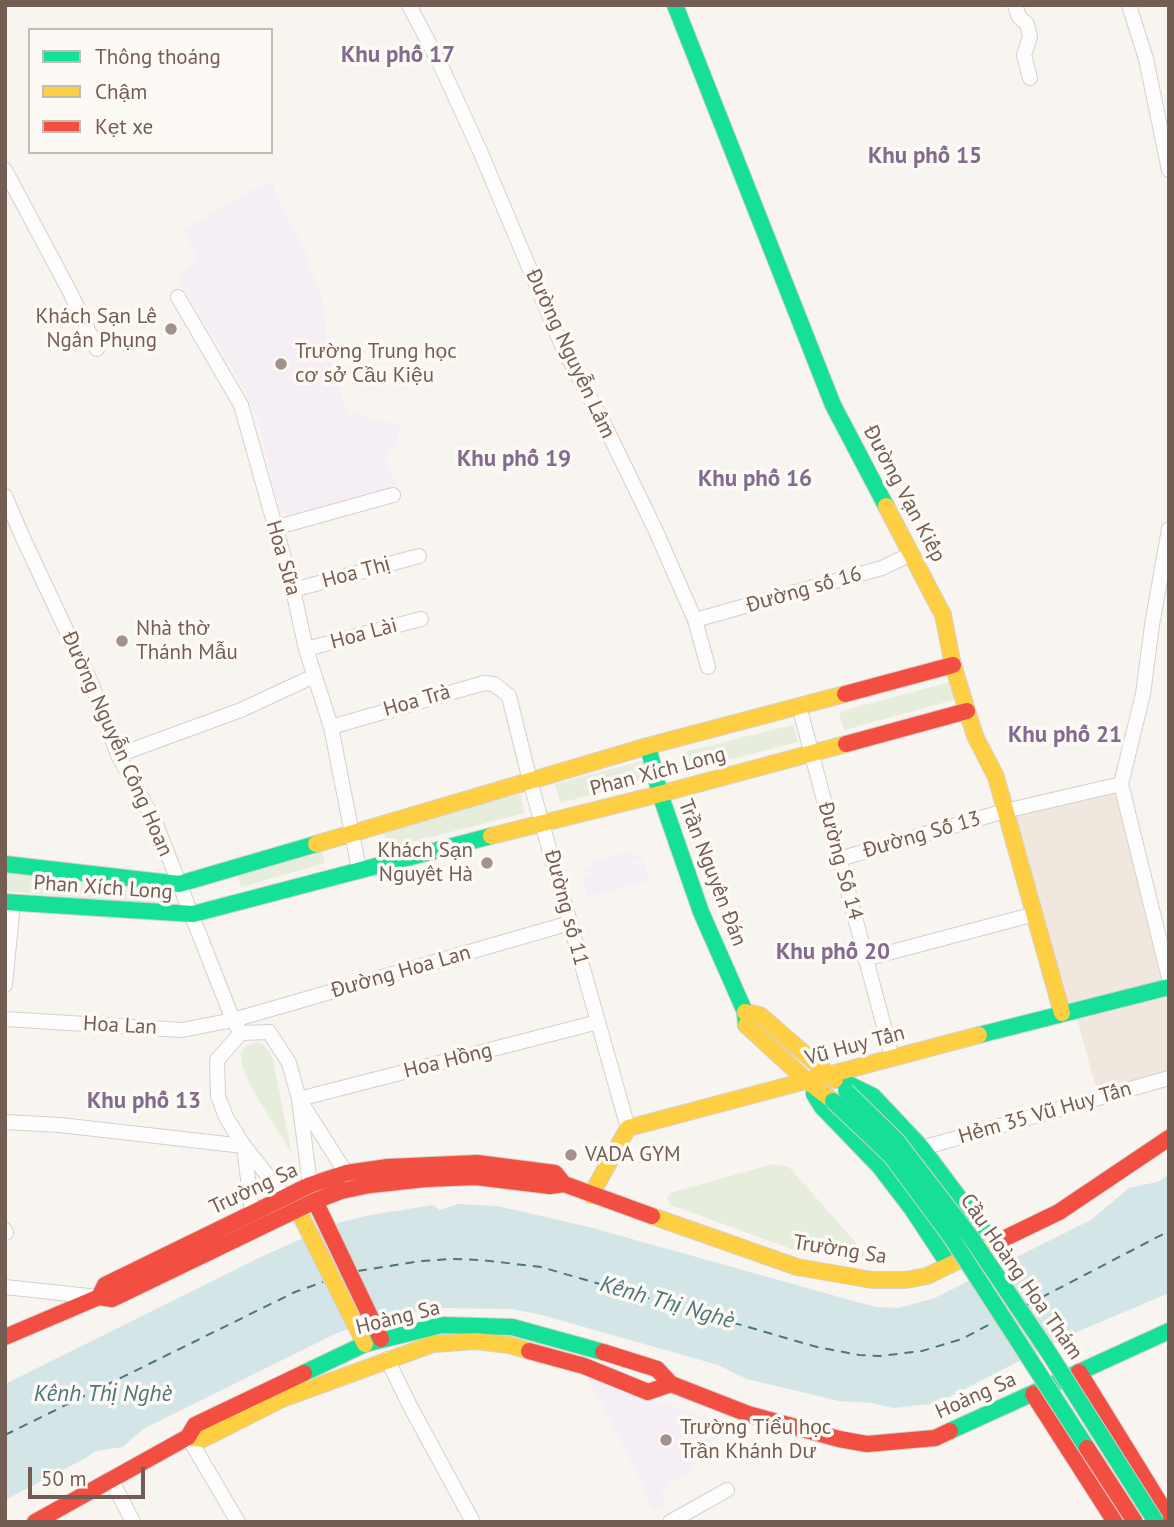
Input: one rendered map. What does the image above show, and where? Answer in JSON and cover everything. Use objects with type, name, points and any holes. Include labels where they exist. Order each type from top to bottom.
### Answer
[{"type":"street","name":"Đường Nguyễn Lâm","points":[[409,5],[441,66],[480,151],[563,348],[655,529],[695,620],[708,667]]},
{"type":"street","name":"Đường Vạn Kiếp","points":[[675,5],[834,405],[943,615],[953,665],[975,736],[996,777],[1062,1013]]},
{"type":"street","points":[[1015,5],[1019,17],[1027,24],[1030,37],[1024,55],[1030,78]]},
{"type":"street","points":[[1129,5],[1146,59],[1169,170]]},
{"type":"street","points":[[5,170],[97,349]]},
{"type":"street","name":"Hoa Sữa","points":[[178,297],[241,405],[293,590],[306,649],[331,727],[352,833]]},
{"type":"street","points":[[274,528],[393,495]]},
{"type":"street","name":"Đường Nguyễn Công Hoan","points":[[5,496],[92,685],[118,755],[155,822],[237,1026]]},
{"type":"street","points":[[1169,529],[1143,694],[1121,784],[1169,978]]},
{"type":"street","name":"Đường số 16","points":[[695,620],[882,568],[911,554]]},
{"type":"street","name":"Hoa Thị","points":[[293,590],[419,556]]},
{"type":"street","name":"Hoa Lài","points":[[306,649],[421,619]]},
{"type":"street","name":"Phan Xích Long","points":[[5,864],[179,884],[648,746],[953,665]]},
{"type":"street","points":[[118,755],[241,710],[314,676]]},
{"type":"street","name":"Hoa Trà","points":[[331,727],[484,683],[494,684],[502,690]]},
{"type":"street","name":"Đường số 11","points":[[502,690],[509,696],[530,781],[628,1128]]},
{"type":"street","name":"Đường Số 14","points":[[799,706],[892,1057]]},
{"type":"street","name":"Phan Xích Long","points":[[9,903],[194,914],[359,869],[660,794],[811,751],[967,711]]},
{"type":"street","name":"Trần Nguyên Đán","points":[[648,746],[660,794],[701,912],[746,1012],[746,1026],[807,1081]]},
{"type":"street","points":[[1005,811],[1121,784]]},
{"type":"street","name":"Đường Số 13","points":[[838,859],[1005,811]]},
{"type":"street","points":[[352,833],[359,869]]},
{"type":"street","points":[[5,985],[9,903]]},
{"type":"street","points":[[865,959],[1035,914]]},
{"type":"street","name":"Đường Hoa Lan","points":[[237,1026],[570,923]]},
{"type":"street","name":"Vũ Huy Tấn","points":[[628,1128],[892,1057],[1169,987]]},
{"type":"street","points":[[746,1012],[760,1015],[829,1074],[873,1096],[922,1148],[969,1208],[993,1244]]},
{"type":"street","name":"Hoa Lan","points":[[5,1019],[182,1030],[237,1026]]},
{"type":"street","name":"Hoa Hồng","points":[[299,1099],[598,1022]]},
{"type":"street","points":[[284,1196],[244,1146],[226,1116],[218,1096],[217,1060],[237,1026],[269,1032],[289,1063],[299,1099],[310,1185]]},
{"type":"street","name":"Cầu Hoàng Hoa Thám","points":[[829,1074],[839,1096],[891,1156],[951,1237],[1135,1522]]},
{"type":"street","name":"Hẻm 35 Vũ Huy Tấn","points":[[922,1148],[1169,1078]]},
{"type":"street","points":[[807,1081],[822,1107],[879,1167],[912,1209],[949,1265]]},
{"type":"street","name":"Cầu Hoàng Hoa Thám","points":[[807,1081],[839,1096],[897,1141],[970,1236],[1049,1353],[1156,1522]]},
{"type":"street","points":[[299,1099],[346,1173]]},
{"type":"street","points":[[5,1122],[60,1125],[244,1146]]},
{"type":"street","points":[[591,1195],[628,1128]]},
{"type":"street","name":"Trường Sa","points":[[5,1337],[99,1297],[112,1299],[341,1191],[426,1179],[476,1177],[550,1186],[564,1185],[797,1267],[872,1280],[906,1280],[927,1276],[1059,1212],[1169,1138]]},
{"type":"street","points":[[244,1146],[252,1213]]},
{"type":"street","name":"Trường Sa","points":[[99,1297],[105,1285],[284,1196],[346,1173],[388,1167],[477,1163],[555,1173],[564,1185]]},
{"type":"street","points":[[315,1201],[382,1339]]},
{"type":"street","points":[[298,1210],[365,1344]]},
{"type":"street","points":[[5,1287],[99,1297]]},
{"type":"street","name":"Hoàng Sa","points":[[35,1522],[188,1437],[195,1425],[365,1344],[442,1325],[512,1327],[592,1348],[657,1369],[671,1384],[748,1414],[867,1444],[935,1438],[1169,1331]]},
{"type":"street","name":"Hoàng Sa","points":[[188,1437],[202,1439],[282,1399],[433,1344],[476,1341],[509,1345],[584,1366],[648,1392],[671,1384]]},
{"type":"street","points":[[387,1359],[472,1522]]},
{"type":"street","points":[[1079,1371],[1169,1518]]},
{"type":"street","points":[[1032,1394],[1115,1522]]},
{"type":"street","points":[[188,1437],[238,1522]]},
{"type":"street","points":[[111,1479],[133,1522]]},
{"type":"street","points":[[670,1522],[727,1490]]},
{"type":"shaded area","name":"Trường Trung học cơ sở Cầu Kiệu","points":[[272,182],[277,199],[303,246],[322,301],[326,345],[345,406],[351,412],[400,426],[397,442],[384,461],[396,482],[394,491],[291,516],[279,509],[257,418],[242,384],[178,280],[178,275],[198,261],[183,230],[254,189]]},
{"type":"shaded area","points":[[1117,787],[1169,983],[1169,1077],[1098,1096],[1075,1011],[1063,1013],[1007,813]]},
{"type":"shaded area","points":[[630,852],[631,857],[641,854],[642,859],[633,862],[633,865],[644,862],[649,881],[587,897],[582,878],[594,874],[585,874],[583,868],[592,866],[591,862]]},
{"type":"shaded area","name":"Trường Tiểu học Trần Khánh Dư","points":[[588,1378],[719,1422],[707,1454],[700,1452],[693,1470],[666,1484],[668,1488],[661,1493],[666,1504],[653,1511],[644,1492],[646,1491]]},
{"type":"green space","points":[[953,681],[957,699],[844,730],[839,712]]},
{"type":"green space","points":[[793,725],[798,742],[685,771],[680,753]]},
{"type":"green space","points":[[645,760],[650,779],[560,803],[555,784]]},
{"type":"green space","points":[[520,794],[525,813],[388,848],[383,829]]},
{"type":"green space","points":[[321,848],[325,863],[241,887],[237,871]]},
{"type":"green space","points":[[5,873],[168,889],[167,906],[5,891]]},
{"type":"green space","points":[[256,1042],[264,1045],[272,1056],[292,1154],[252,1089],[242,1066],[241,1053],[245,1047]]},
{"type":"green space","points":[[773,1164],[789,1167],[865,1253],[863,1259],[794,1250],[671,1205],[667,1198],[670,1193]]},
{"type":"water","name":"Kênh Thị Nghè","points":[[1169,1175],[1169,1293],[1072,1334],[949,1397],[930,1404],[893,1408],[873,1403],[839,1401],[747,1379],[718,1365],[542,1315],[512,1309],[442,1308],[379,1318],[337,1333],[143,1429],[123,1447],[96,1451],[5,1500],[5,1384],[265,1255],[335,1224],[365,1216],[433,1205],[440,1210],[458,1204],[497,1206],[589,1227],[876,1307],[898,1308],[935,1298],[1091,1220],[1129,1188],[1157,1182]]},
{"type":"ferry route","points":[[1027,1305],[1169,1231]]},
{"type":"ferry route","points":[[358,1271],[451,1259],[541,1267],[817,1347],[859,1355],[880,1356],[922,1351],[962,1339],[994,1322]]},
{"type":"ferry route","points":[[5,1435],[295,1292],[323,1282]]},
{"type":"traffic: fast","points":[[675,5],[833,405],[886,506]]},
{"type":"traffic: fast","points":[[648,746],[660,794],[701,912],[745,1012],[746,1025]]},
{"type":"traffic: fast","points":[[5,902],[193,914],[491,836]]},
{"type":"traffic: fast","points":[[5,864],[179,884],[316,844]]},
{"type":"traffic: fast","points":[[979,1035],[1169,987]]},
{"type":"traffic: fast","points":[[834,1077],[873,1096],[922,1148],[993,1243]]},
{"type":"traffic: fast","points":[[846,1091],[897,1141],[970,1236],[1049,1353],[1156,1522]]},
{"type":"traffic: fast","points":[[814,1094],[822,1107],[879,1166],[912,1209],[949,1265]]},
{"type":"traffic: fast","points":[[833,1101],[891,1156],[951,1237],[1087,1448]]},
{"type":"traffic: fast","points":[[304,1373],[365,1344],[442,1325],[512,1327],[603,1352]]},
{"type":"traffic: fast","points":[[950,1431],[1169,1331]]},
{"type":"traffic: slow","points":[[886,506],[943,615],[953,665],[975,736],[996,777],[1062,1013]]},
{"type":"traffic: slow","points":[[316,844],[648,746],[845,694]]},
{"type":"traffic: slow","points":[[491,836],[846,744]]},
{"type":"traffic: slow","points":[[745,1012],[760,1015],[835,1080]]},
{"type":"traffic: slow","points":[[746,1025],[833,1101]]},
{"type":"traffic: slow","points":[[591,1195],[628,1128],[979,1035]]},
{"type":"traffic: slow","points":[[298,1210],[365,1344]]},
{"type":"traffic: slow","points":[[652,1216],[797,1267],[872,1280],[906,1280],[927,1276],[997,1242]]},
{"type":"traffic: slow","points":[[188,1437],[203,1439],[282,1399],[433,1344],[476,1341],[509,1345],[529,1351]]},
{"type":"traffic: jam","points":[[845,694],[953,665]]},
{"type":"traffic: jam","points":[[846,744],[967,711]]},
{"type":"traffic: jam","points":[[997,1242],[1059,1212],[1169,1138]]},
{"type":"traffic: jam","points":[[99,1297],[105,1285],[310,1185],[346,1173],[388,1167],[477,1163],[555,1173],[564,1184],[652,1216]]},
{"type":"traffic: jam","points":[[5,1337],[99,1297],[112,1299],[341,1191],[426,1179],[476,1177],[550,1186],[564,1184]]},
{"type":"traffic: jam","points":[[315,1201],[381,1339]]},
{"type":"traffic: jam","points":[[529,1351],[584,1366],[648,1392],[671,1384]]},
{"type":"traffic: jam","points":[[603,1352],[657,1369],[671,1384],[748,1414],[839,1439],[867,1444],[935,1438],[950,1431]]},
{"type":"traffic: jam","points":[[1079,1372],[1169,1518]]},
{"type":"traffic: jam","points":[[35,1522],[188,1437],[195,1425],[304,1373]]},
{"type":"traffic: jam","points":[[1033,1394],[1115,1522]]},
{"type":"traffic: jam","points":[[1087,1448],[1135,1522]]},
{"type":"place","name":"Khách Sạn Lê Ngân Phụng","points":[[171,329]]},
{"type":"place","name":"Trường Trung học cơ sở Cầu Kiệu","points":[[281,364]]},
{"type":"place","name":"Nhà thờ Thánh Mẫu","points":[[122,641]]},
{"type":"place","name":"Khách Sạn Nguyêt Hà","points":[[487,863]]},
{"type":"place","name":"VADA GYM","points":[[571,1155]]},
{"type":"place","name":"Trường Tiểu học Trần Khánh Dư","points":[[666,1440]]},
{"type":"district","name":"Khu phố 17","points":[[398,55]]},
{"type":"district","name":"Khu phố 15","points":[[925,156]]},
{"type":"district","name":"Khu phố 19","points":[[514,459]]},
{"type":"district","name":"Khu phố 16","points":[[755,479]]},
{"type":"district","name":"Khu phố 21","points":[[1065,735]]},
{"type":"district","name":"Khu phố 20","points":[[833,952]]},
{"type":"district","name":"Khu phố 13","points":[[144,1101]]}]
